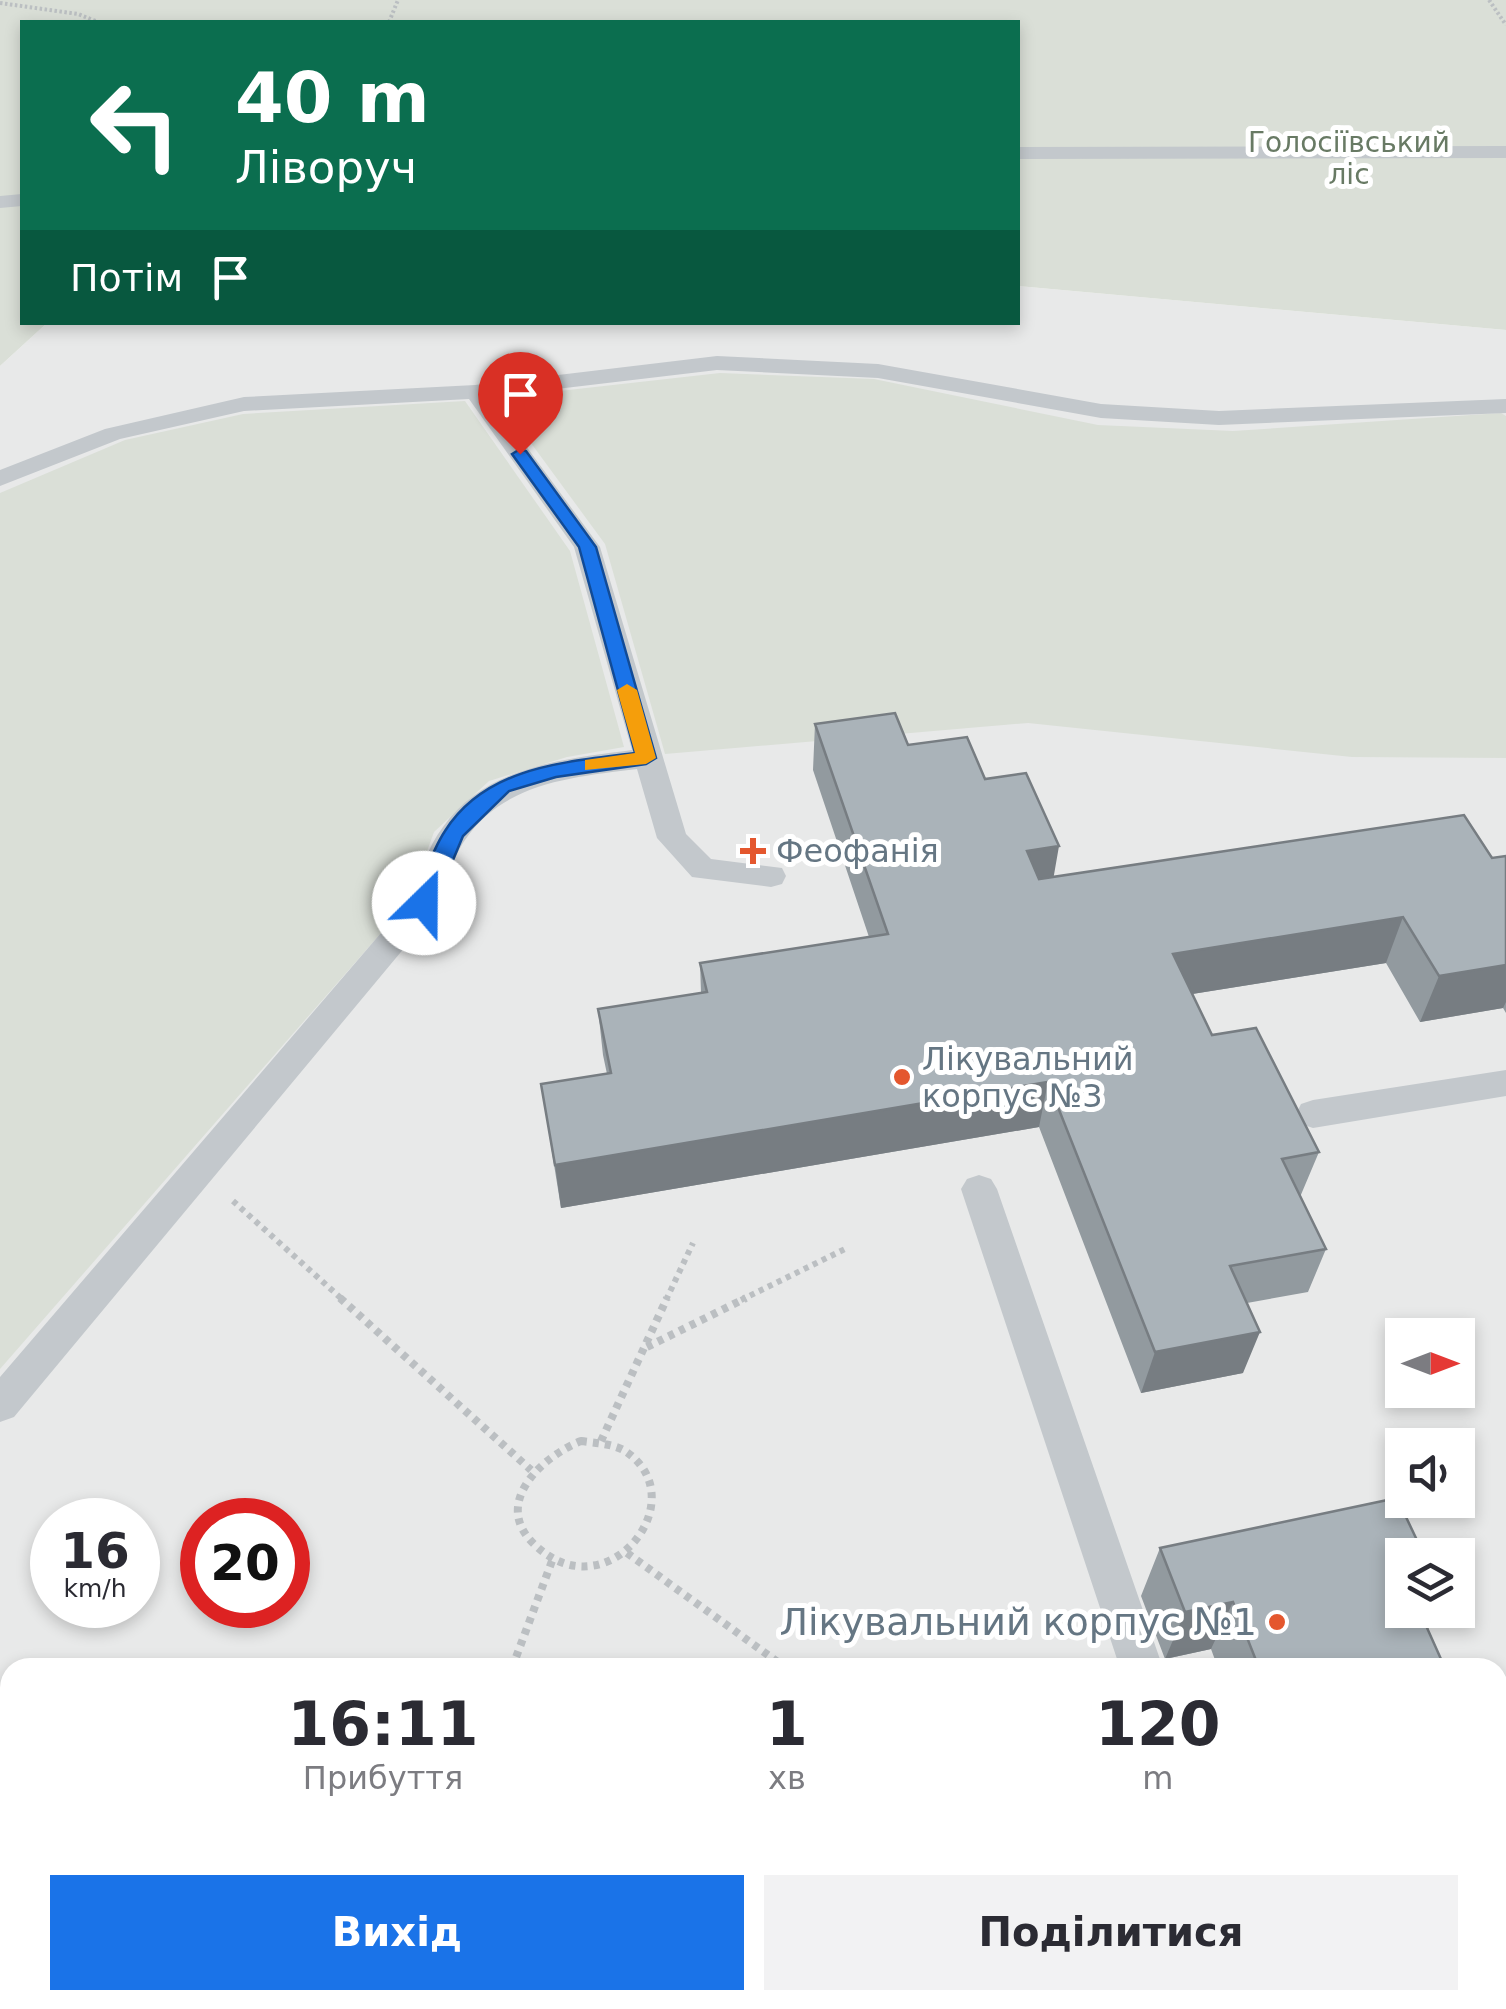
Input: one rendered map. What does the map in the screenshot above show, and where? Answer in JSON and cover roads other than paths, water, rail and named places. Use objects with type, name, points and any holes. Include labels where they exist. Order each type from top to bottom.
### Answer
[{"type":"lane","points":[[1020,154],[1506,152]]},
{"type":"lane","points":[[0,479],[113,434],[244,404],[475,392],[717,363],[878,371],[1101,411],[1200,417],[1506,406]]},
{"type":"lane","points":[[475,392],[588,547],[672,838],[703,869],[771,876]]},
{"type":"lane","points":[[0,1404],[424,903],[454,832],[502,786],[555,770],[646,758]]},
{"type":"lane","points":[[1313,1114],[1506,1083]]},
{"type":"lane","points":[[979,1189],[1139,1658]]},
{"type":"place","name":"Феофанія","points":[[753,851]]},
{"type":"place","name":"Лікувальний корпус №3","points":[[902,1077]]},
{"type":"place","name":"Лікувальний корпус №1","points":[[1277,1622]]},
{"type":"park label","name":"Голосіївський ліс","points":[[1349,158]]}]
